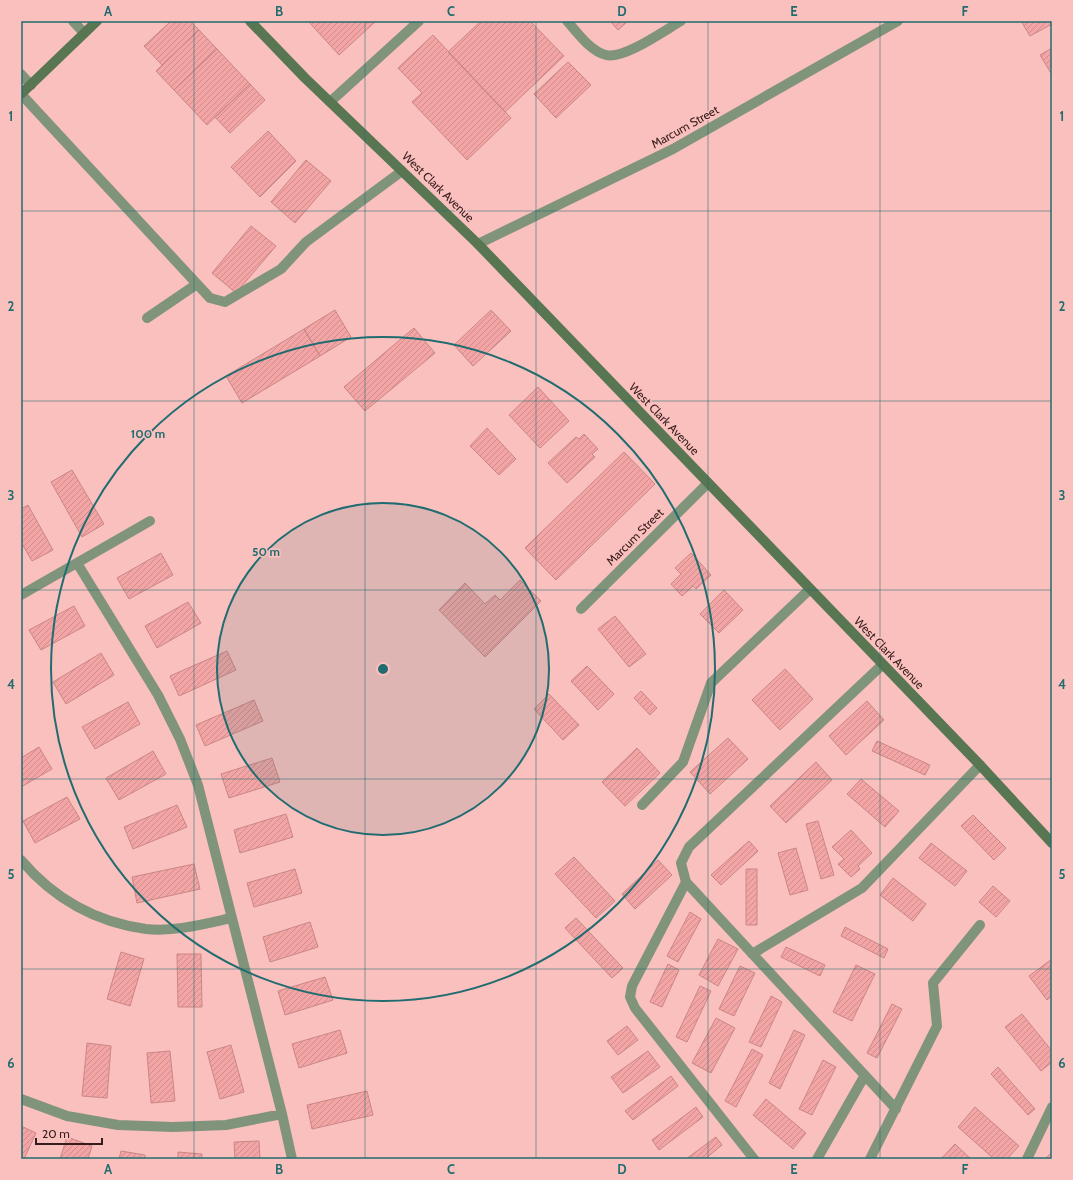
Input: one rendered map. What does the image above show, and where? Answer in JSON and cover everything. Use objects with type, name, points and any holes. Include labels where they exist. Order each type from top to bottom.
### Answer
[{"type":"main road","points":[[21,94],[97,21]]},
{"type":"main road","name":"West Clark Avenue","points":[[250,21],[305,78],[478,244],[809,590],[980,765],[1052,843]]},
{"type":"street","points":[[73,21],[84,33]]},
{"type":"street","points":[[330,102],[420,21]]},
{"type":"street","points":[[567,21],[592,48],[606,56],[622,54],[681,21]]},
{"type":"street","name":"Marcum Street","points":[[478,244],[673,149],[898,21]]},
{"type":"street","points":[[21,74],[31,85]]},
{"type":"street","points":[[21,94],[210,298],[225,302],[280,269],[306,242],[402,171]]},
{"type":"street","points":[[147,318],[197,284]]},
{"type":"street","name":"Marcum Street","points":[[581,609],[708,483]]},
{"type":"street","points":[[21,595],[150,521]]},
{"type":"street","points":[[77,563],[158,695],[180,739],[198,785],[282,1114],[292,1159]]},
{"type":"street","points":[[642,805],[683,762],[711,683],[809,590]]},
{"type":"street","points":[[882,665],[689,847],[681,863],[686,882],[896,1108]]},
{"type":"street","points":[[752,954],[862,888],[980,765]]},
{"type":"street","points":[[21,860],[35,876],[68,903],[106,919],[147,929],[188,927],[231,918]]},
{"type":"street","points":[[686,882],[632,986],[630,997],[635,1008],[754,1159]]},
{"type":"street","points":[[870,1159],[937,1026],[933,983],[980,926]]},
{"type":"street","points":[[817,1159],[865,1075]]},
{"type":"street","points":[[21,1099],[67,1116],[118,1125],[173,1127],[226,1125],[282,1114]]},
{"type":"street","points":[[1027,1159],[1052,1107]]},
{"type":"building","points":[[171,21],[190,21],[199,30],[162,65],[144,46]]},
{"type":"building","points":[[308,21],[376,21],[339,55]]},
{"type":"building","points":[[481,21],[530,21],[564,56],[505,112],[448,52]]},
{"type":"building","points":[[610,21],[628,21],[618,30]]},
{"type":"building","points":[[1021,21],[1052,21],[1052,24],[1030,36]]},
{"type":"building","points":[[199,30],[217,49],[174,90],[156,71]]},
{"type":"building","points":[[433,35],[511,118],[467,160],[412,102],[422,93],[398,68]]},
{"type":"building","points":[[1052,48],[1052,75],[1040,55]]},
{"type":"building","points":[[217,49],[250,84],[207,125],[174,90]]},
{"type":"building","points":[[568,62],[591,85],[556,118],[534,94]]},
{"type":"building","points":[[250,84],[265,100],[230,133],[215,117]]},
{"type":"building","points":[[268,131],[296,161],[260,197],[231,167]]},
{"type":"building","points":[[306,160],[331,181],[295,223],[271,202]]},
{"type":"building","points":[[251,226],[276,246],[236,293],[212,273]]},
{"type":"building","points":[[335,310],[351,337],[320,356],[304,329]]},
{"type":"building","points":[[491,310],[511,331],[473,366],[454,345]]},
{"type":"building","points":[[414,328],[435,353],[365,411],[344,387]]},
{"type":"building","points":[[304,329],[320,356],[242,403],[226,376]]},
{"type":"building","points":[[538,387],[569,421],[540,448],[509,415]]},
{"type":"building","points":[[487,428],[516,459],[499,475],[470,446]]},
{"type":"building","points":[[584,434],[598,449],[592,454],[595,457],[567,483],[548,463],[576,437],[579,439]]},
{"type":"building","points":[[624,452],[655,484],[556,580],[525,548]]},
{"type":"building","points":[[72,470],[104,524],[82,537],[51,482]]},
{"type":"building","points":[[28,505],[53,550],[32,561],[21,542],[21,509]]},
{"type":"building","points":[[161,553],[173,575],[129,599],[117,578]]},
{"type":"building","points":[[691,553],[711,575],[696,589],[693,586],[682,596],[671,584],[681,574],[675,568]]},
{"type":"building","points":[[520,580],[541,601],[485,657],[439,610],[465,583],[485,604],[495,595],[500,600]]},
{"type":"building","points":[[724,590],[743,610],[719,633],[700,614]]},
{"type":"building","points":[[188,602],[201,623],[157,648],[145,626]]},
{"type":"building","points":[[74,606],[85,626],[41,650],[29,630]]},
{"type":"building","points":[[615,616],[646,654],[629,667],[598,629]]},
{"type":"building","points":[[227,651],[236,670],[179,696],[170,676]]},
{"type":"building","points":[[101,653],[114,675],[66,704],[53,682]]},
{"type":"building","points":[[587,666],[614,694],[598,710],[571,681]]},
{"type":"building","points":[[785,669],[813,699],[780,730],[752,700]]},
{"type":"building","points":[[641,691],[657,708],[650,715],[634,698]]},
{"type":"building","points":[[549,694],[579,725],[563,740],[534,709]]},
{"type":"building","points":[[254,700],[263,721],[205,746],[196,725]]},
{"type":"building","points":[[867,701],[884,720],[846,755],[829,736]]},
{"type":"building","points":[[128,702],[140,724],[95,749],[82,727]]},
{"type":"building","points":[[728,738],[748,759],[710,794],[690,772]]},
{"type":"building","points":[[877,741],[930,765],[925,775],[872,751]]},
{"type":"building","points":[[39,747],[52,769],[21,787],[21,758]]},
{"type":"building","points":[[637,748],[660,773],[625,806],[602,782]]},
{"type":"building","points":[[153,751],[166,774],[119,800],[106,778]]},
{"type":"building","points":[[272,758],[280,782],[229,798],[221,774]]},
{"type":"building","points":[[816,762],[832,780],[786,823],[770,806]]},
{"type":"building","points":[[861,779],[899,811],[885,827],[847,794]]},
{"type":"building","points":[[67,797],[80,819],[35,843],[23,821]]},
{"type":"building","points":[[177,805],[187,827],[133,849],[124,827]]},
{"type":"building","points":[[286,814],[293,837],[240,853],[234,830]]},
{"type":"building","points":[[973,815],[1006,848],[994,860],[961,826]]},
{"type":"building","points":[[818,821],[834,875],[821,879],[806,824]]},
{"type":"building","points":[[851,830],[872,853],[858,866],[860,869],[851,877],[838,864],[844,859],[832,847]]},
{"type":"building","points":[[749,841],[758,851],[721,885],[711,875]]},
{"type":"building","points":[[931,843],[967,871],[955,886],[919,858]]},
{"type":"building","points":[[796,848],[808,890],[790,895],[778,853]]},
{"type":"building","points":[[574,857],[615,901],[596,918],[555,874]]},
{"type":"building","points":[[658,860],[672,875],[635,909],[622,894]]},
{"type":"building","points":[[194,864],[200,889],[137,903],[132,877]]},
{"type":"building","points":[[295,869],[302,893],[254,907],[247,883]]},
{"type":"building","points":[[746,869],[757,869],[757,925],[746,925]]},
{"type":"building","points":[[893,878],[926,904],[913,921],[880,895]]},
{"type":"building","points":[[993,886],[1010,901],[996,917],[979,902]]},
{"type":"building","points":[[690,912],[701,919],[678,962],[667,956]]},
{"type":"building","points":[[576,918],[623,968],[612,978],[565,928]]},
{"type":"building","points":[[310,922],[318,947],[270,962],[263,937]]},
{"type":"building","points":[[845,927],[888,949],[884,958],[841,936]]},
{"type":"building","points":[[718,939],[738,949],[718,986],[699,975]]},
{"type":"building","points":[[786,947],[825,965],[820,976],[781,957]]},
{"type":"building","points":[[121,952],[144,959],[130,1006],[107,999]]},
{"type":"building","points":[[177,954],[201,954],[202,1007],[178,1007]]},
{"type":"building","points":[[1052,959],[1052,996],[1047,1000],[1029,976]]},
{"type":"building","points":[[668,964],[679,970],[662,1007],[650,1002]]},
{"type":"building","points":[[856,965],[875,974],[852,1021],[833,1012]]},
{"type":"building","points":[[740,966],[755,973],[734,1016],[719,1009]]},
{"type":"building","points":[[325,977],[333,1000],[285,1015],[278,991]]},
{"type":"building","points":[[700,986],[711,991],[687,1042],[676,1037]]},
{"type":"building","points":[[771,996],[782,1002],[761,1047],[749,1042]]},
{"type":"building","points":[[892,1004],[902,1009],[877,1058],[867,1053]]},
{"type":"building","points":[[1022,1014],[1052,1051],[1052,1062],[1041,1071],[1005,1027]]},
{"type":"building","points":[[716,1018],[735,1028],[711,1073],[692,1063]]},
{"type":"building","points":[[627,1026],[638,1040],[618,1055],[607,1041]]},
{"type":"building","points":[[340,1030],[347,1053],[299,1068],[292,1044]]},
{"type":"building","points":[[794,1030],[805,1035],[780,1089],[769,1083]]},
{"type":"building","points":[[87,1043],[111,1046],[107,1098],[82,1096]]},
{"type":"building","points":[[231,1045],[244,1092],[220,1099],[207,1052]]},
{"type":"building","points":[[752,1049],[763,1055],[736,1107],[725,1101]]},
{"type":"building","points":[[170,1051],[175,1101],[151,1103],[147,1053]]},
{"type":"building","points":[[648,1051],[660,1067],[623,1093],[611,1077]]},
{"type":"building","points":[[823,1060],[836,1067],[812,1115],[799,1109]]},
{"type":"building","points":[[998,1067],[1035,1109],[1028,1115],[991,1074]]},
{"type":"building","points":[[671,1076],[678,1086],[633,1120],[625,1111]]},
{"type":"building","points":[[367,1091],[373,1115],[312,1129],[307,1105]]},
{"type":"building","points":[[766,1099],[806,1133],[793,1149],[753,1115]]},
{"type":"building","points":[[696,1107],[703,1117],[659,1150],[652,1140]]},
{"type":"building","points":[[975,1107],[1019,1146],[1007,1159],[994,1159],[958,1127]]},
{"type":"building","points":[[21,1126],[36,1133],[24,1159],[21,1159]]},
{"type":"building","points":[[67,1137],[92,1146],[88,1159],[60,1159]]},
{"type":"building","points":[[716,1137],[722,1145],[705,1159],[686,1159]]},
{"type":"building","points":[[259,1141],[260,1159],[235,1159],[234,1142]]},
{"type":"building","points":[[955,1144],[971,1159],[941,1159]]},
{"type":"building","points":[[121,1151],[145,1155],[145,1159],[119,1159]]},
{"type":"building","points":[[178,1152],[202,1154],[202,1159],[178,1159]]},
{"type":"building","points":[[1052,1152],[1052,1159],[1045,1159]]}]
